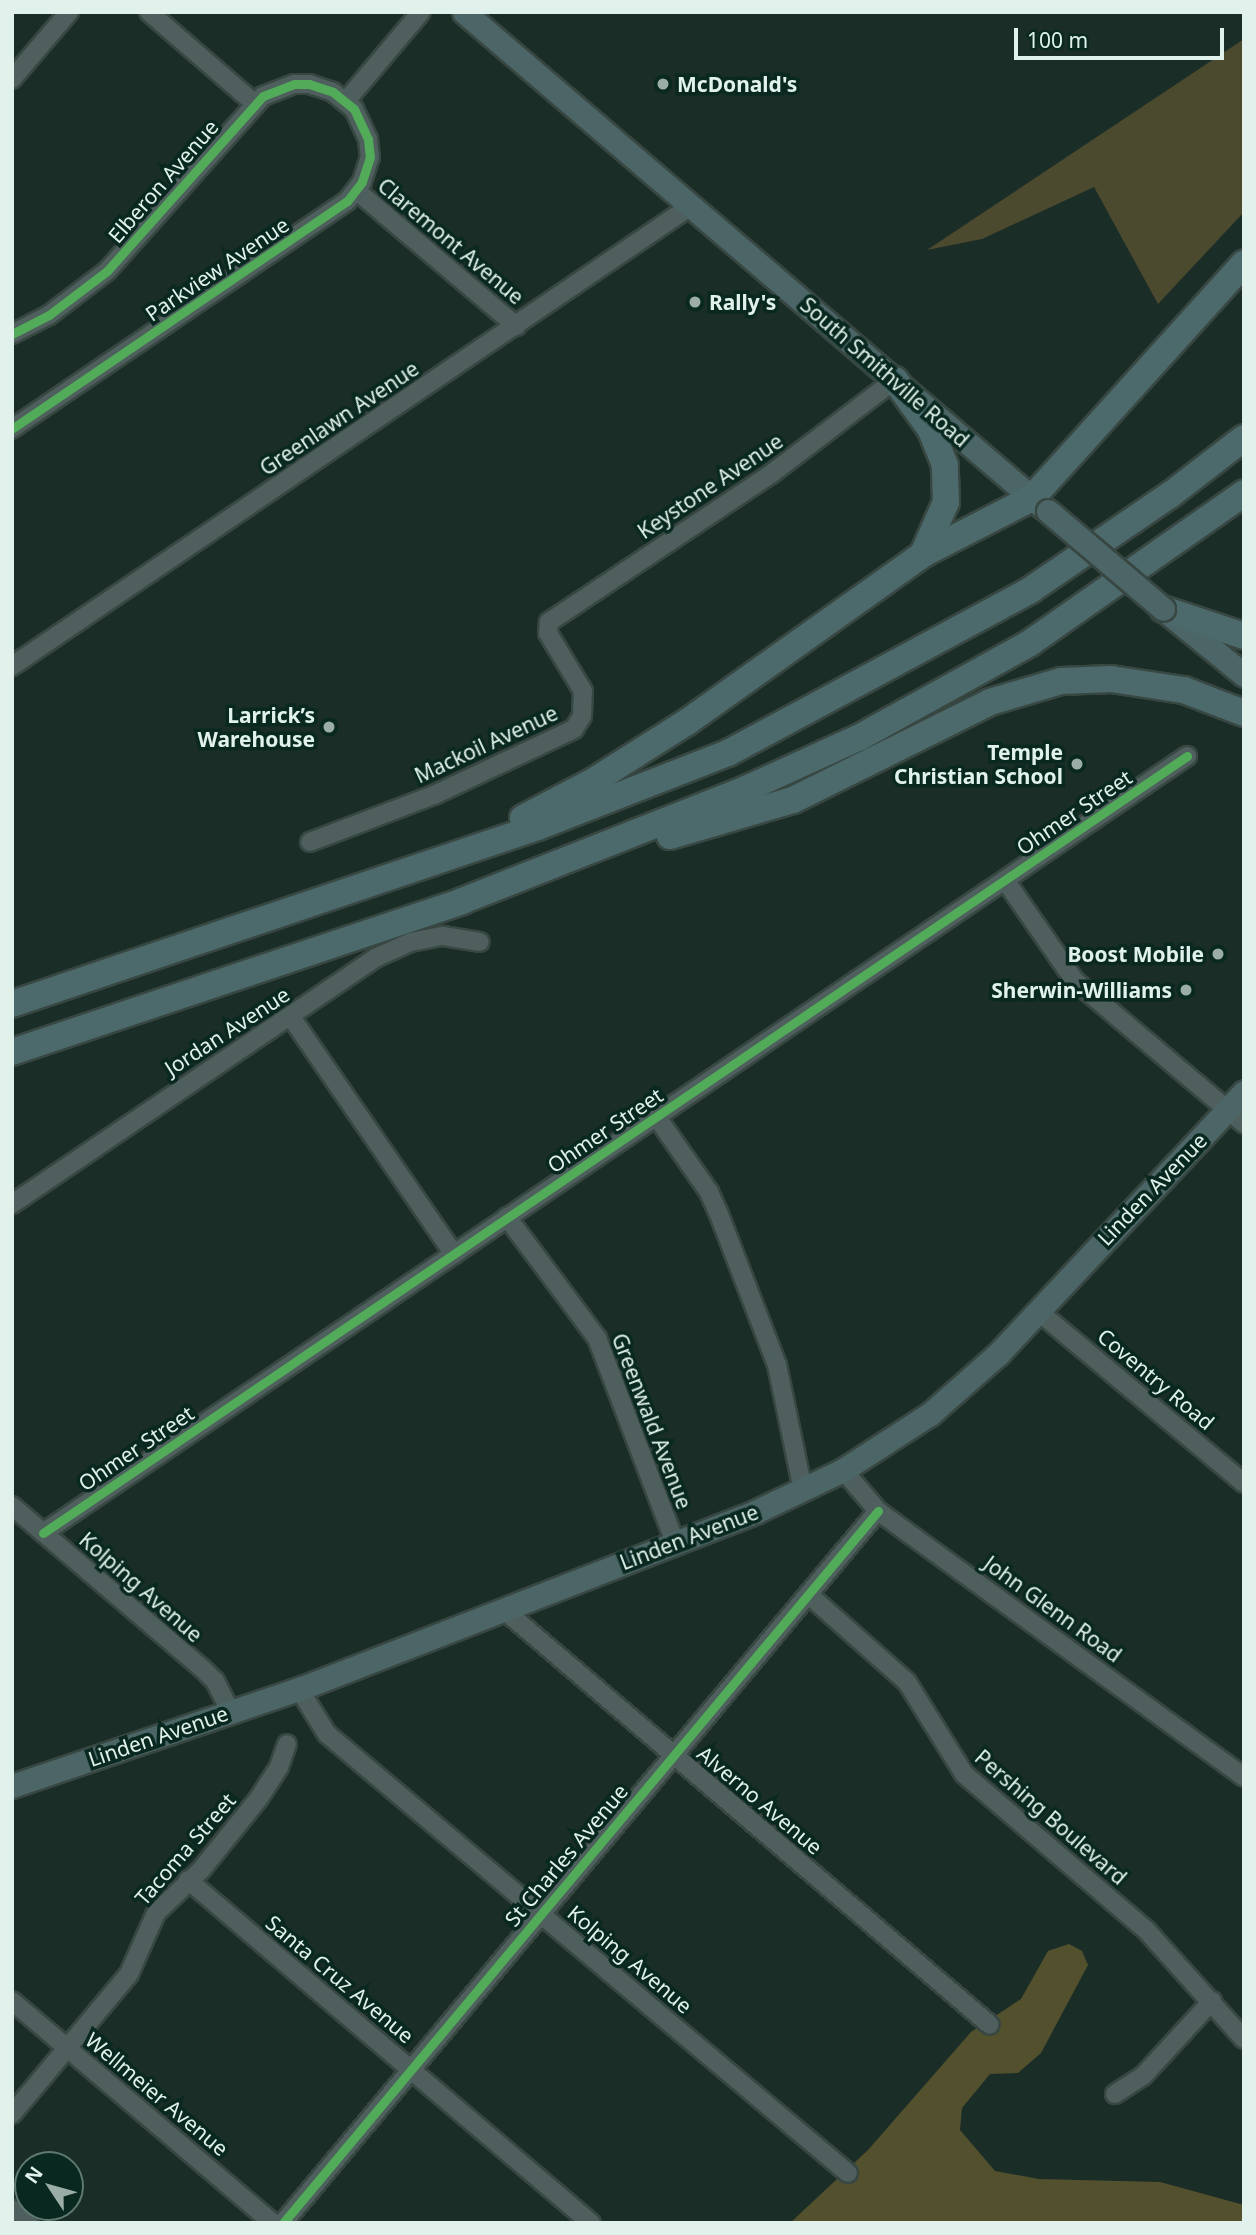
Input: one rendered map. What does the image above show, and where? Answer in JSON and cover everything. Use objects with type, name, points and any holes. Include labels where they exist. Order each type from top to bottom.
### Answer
[{"type":"highway","points":[[445,858],[592,782],[687,722],[923,554],[1040,504],[1244,263]]},
{"type":"highway","points":[[895,380],[931,430],[945,465],[946,502],[923,554]]},
{"type":"highway","points":[[12,1004],[445,858],[728,753],[1032,589],[1170,495],[1244,438]]},
{"type":"highway","points":[[507,884],[746,789],[860,737],[1030,643],[1244,493]]},
{"type":"highway","points":[[1163,609],[1244,636]]},
{"type":"highway","points":[[12,1052],[507,884],[793,800],[990,702],[1061,681],[1111,679],[1184,690],[1244,713]]},
{"type":"main road","name":"South Smithville Road","points":[[464,12],[1163,609],[1244,675]]},
{"type":"main road","name":"Linden Avenue","points":[[12,1786],[299,1689],[675,1542],[843,1471],[930,1414],[998,1354],[1038,1311],[1235,1118],[1244,1091]]},
{"type":"street","points":[[12,79],[69,12]]},
{"type":"street","points":[[149,12],[254,103]]},
{"type":"street","points":[[356,191],[367,170],[368,139],[346,101],[421,12]]},
{"type":"street","name":"Elberon Avenue","points":[[12,334],[50,314],[107,271],[254,103],[276,89],[301,84],[321,87],[346,101]]},
{"type":"street","name":"Claremont Avenue","points":[[356,191],[516,326]]},
{"type":"street","name":"Parkview Avenue","points":[[12,429],[320,221],[356,191]]},
{"type":"street","name":"Greenlawn Avenue","points":[[12,666],[691,206]]},
{"type":"street","name":"Keystone Avenue","points":[[547,626],[563,611],[771,474],[895,380]]},
{"type":"street","name":"Mackoil Avenue","points":[[310,842],[434,795],[575,729],[582,716],[583,691],[547,626]]},
{"type":"street","name":"Ohmer Street","points":[[43,1533],[1186,757]]},
{"type":"street","points":[[1005,880],[1076,981],[1235,1118]]},
{"type":"street","name":"Jordan Avenue","points":[[12,1204],[392,949],[450,936],[480,942]]},
{"type":"street","points":[[290,1017],[454,1254]]},
{"type":"street","points":[[656,1116],[709,1192],[718,1212],[776,1366],[803,1490]]},
{"type":"street","name":"Greenwald Avenue","points":[[508,1217],[597,1338],[675,1542]]},
{"type":"street","name":"Coventry Road","points":[[1038,1311],[1244,1483]]},
{"type":"street","name":"John Glenn Road","points":[[843,1471],[878,1511],[1241,1768]]},
{"type":"street","name":"Kolping Avenue","points":[[12,1506],[202,1669],[220,1689],[230,1711]]},
{"type":"street","name":"St Charles Avenue","points":[[283,2223],[878,1511]]},
{"type":"street","name":"Pershing Boulevard","points":[[809,1595],[907,1682],[964,1774],[1147,1931],[1244,2039]]},
{"type":"street","name":"Alverno Avenue","points":[[503,1609],[990,2025]]},
{"type":"street","name":"Kolping Avenue","points":[[299,1689],[327,1734],[848,2173]]},
{"type":"street","name":"Tacoma Street","points":[[12,2114],[129,1974],[156,1913],[201,1870],[266,1789],[287,1744]]},
{"type":"street","name":"Santa Cruz Avenue","points":[[188,1880],[591,2223]]},
{"type":"street","name":"Wellmeier Avenue","points":[[12,2001],[273,2223]]},
{"type":"street","points":[[1115,2094],[1143,2076],[1212,2001]]},
{"type":"street","points":[[12,2209],[29,2223]]},
{"type":"shaded area","points":[[1244,39],[1244,212],[1158,304],[1094,187],[982,239],[927,250]]},
{"type":"shaded area","points":[[1069,1944],[1082,1951],[1088,1965],[1041,2053],[1018,2073],[990,2074],[962,2108],[960,2130],[995,2171],[1039,2179],[1160,2182],[1244,2205],[1244,2223],[790,2223],[868,2150],[971,2032],[1021,1999],[1048,1951]]},
{"type":"cycle path","points":[[12,334],[49,315],[107,271],[263,96],[294,84],[309,84],[333,92],[354,109],[368,139],[370,157],[362,182],[347,201],[12,429]]},
{"type":"cycle path","points":[[43,1533],[1187,756]]},
{"type":"cycle path","points":[[283,2223],[878,1511]]},
{"type":"place","name":"McDonald's","points":[[663,84]]},
{"type":"place","name":"Rally's","points":[[695,302]]},
{"type":"place","name":"Larrick’s Warehouse","points":[[329,727]]},
{"type":"place","name":"Temple Christian School","points":[[1077,764]]},
{"type":"place","name":"Boost Mobile","points":[[1218,954]]},
{"type":"place","name":"Sherwin-Williams","points":[[1186,990]]}]
